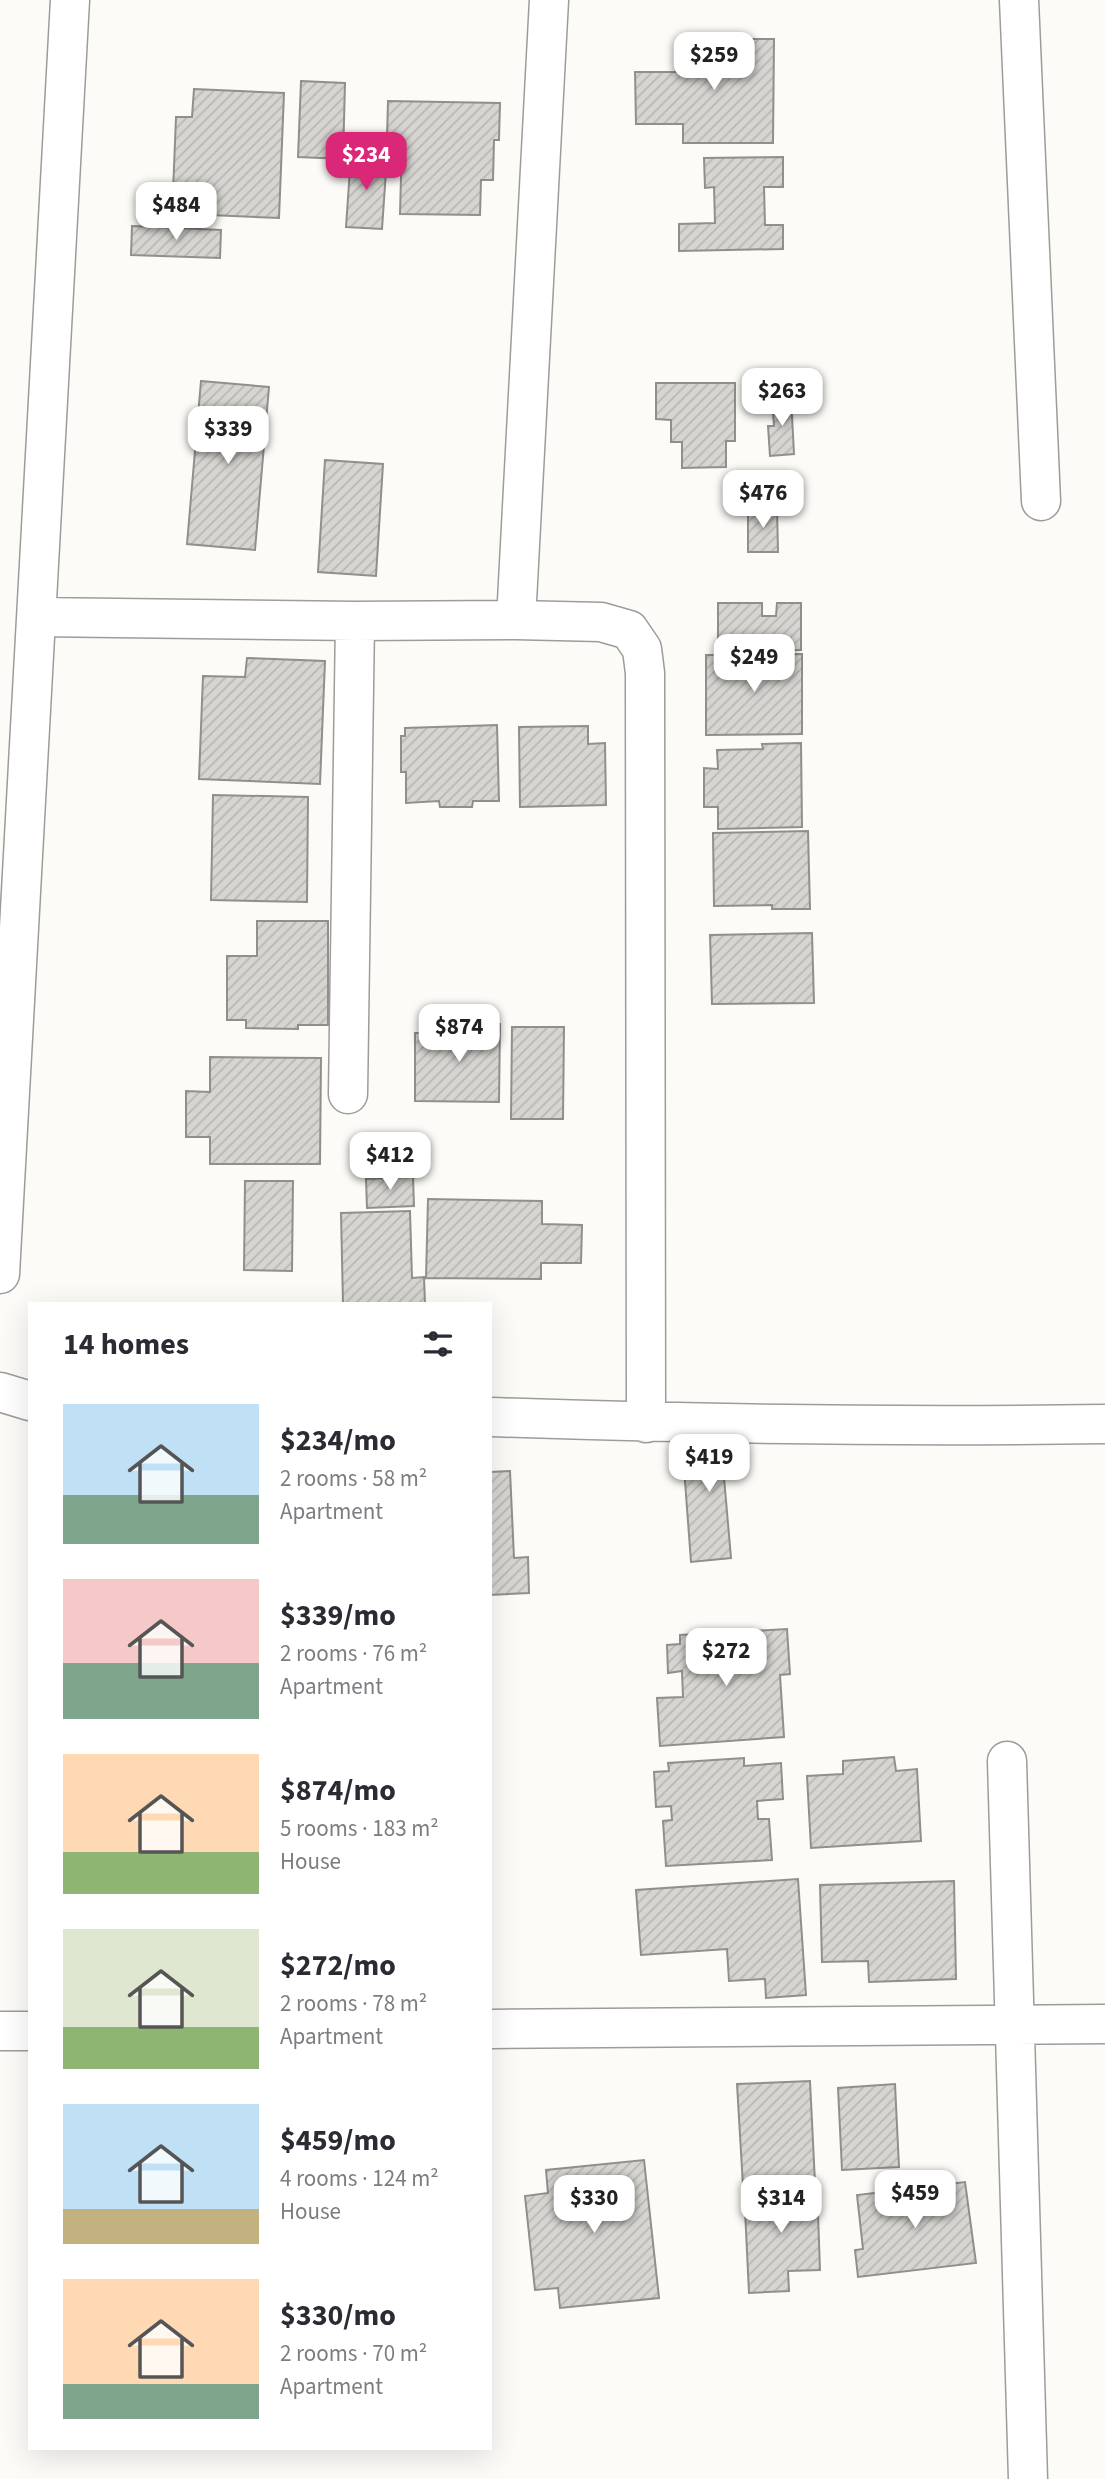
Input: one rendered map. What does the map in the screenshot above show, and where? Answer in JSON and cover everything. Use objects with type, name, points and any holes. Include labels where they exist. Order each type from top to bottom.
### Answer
[{"type":"street","points":[[0,1274],[70,0]]},
{"type":"street","points":[[516,620],[550,0]]},
{"type":"street","points":[[1019,0],[1041,501]]},
{"type":"street","points":[[37,617],[516,620],[601,622],[629,630],[642,649],[645,673],[646,1423]]},
{"type":"street","points":[[348,1094],[355,621]]},
{"type":"street","points":[[0,1392],[28,1400]]},
{"type":"street","points":[[492,1417],[646,1423],[948,1426],[1105,1424]]},
{"type":"street","points":[[1007,1761],[1028,2479]]},
{"type":"street","points":[[492,2029],[1105,2024]]},
{"type":"street","points":[[0,2031],[28,2031]]},
{"type":"building","points":[[683,39],[774,39],[773,143],[683,143],[683,124],[636,124],[635,72],[683,72]]},
{"type":"building","points":[[301,81],[345,83],[343,159],[298,157]]},
{"type":"building","points":[[194,89],[284,93],[279,218],[187,214],[189,193],[173,192],[176,117],[192,117]]},
{"type":"building","points":[[388,101],[500,103],[499,140],[494,140],[493,180],[481,180],[480,215],[400,214],[402,139],[387,138]]},
{"type":"building","points":[[351,154],[387,157],[382,229],[346,227]]},
{"type":"building","points":[[783,157],[783,187],[764,187],[765,225],[783,225],[783,249],[679,251],[679,224],[715,223],[714,187],[705,188],[704,158]]},
{"type":"building","points":[[132,226],[221,230],[220,258],[131,255]]},
{"type":"building","points":[[201,381],[269,387],[255,550],[187,544]]},
{"type":"building","points":[[656,383],[735,383],[735,441],[726,441],[726,467],[682,468],[682,442],[671,442],[671,420],[656,419]]},
{"type":"building","points":[[772,397],[791,397],[794,454],[770,456],[768,426],[774,426]]},
{"type":"building","points":[[325,460],[383,464],[376,576],[318,572]]},
{"type":"building","points":[[748,508],[777,508],[778,552],[748,552]]},
{"type":"building","points":[[718,603],[762,603],[762,616],[776,616],[777,603],[801,603],[801,650],[718,651]]},
{"type":"building","points":[[802,654],[802,734],[706,735],[706,655]]},
{"type":"building","points":[[247,658],[325,661],[320,784],[199,779],[203,676],[245,677]]},
{"type":"building","points":[[497,725],[499,801],[473,801],[472,807],[440,807],[439,801],[406,803],[406,772],[401,772],[401,736],[405,736],[405,728]]},
{"type":"building","points":[[588,726],[588,744],[605,743],[606,805],[520,807],[519,727]]},
{"type":"building","points":[[801,743],[802,827],[718,829],[718,807],[704,807],[704,768],[718,769],[717,750],[763,749],[762,744]]},
{"type":"building","points":[[213,795],[308,797],[307,902],[211,900]]},
{"type":"building","points":[[808,831],[810,909],[772,909],[772,905],[714,906],[713,833]]},
{"type":"building","points":[[257,921],[328,921],[328,1025],[298,1025],[298,1029],[246,1028],[246,1020],[227,1020],[227,956],[257,956]]},
{"type":"building","points":[[812,933],[814,1003],[712,1004],[710,935]]},
{"type":"building","points":[[444,1023],[500,1024],[499,1102],[415,1101],[415,1033],[444,1033]]},
{"type":"building","points":[[512,1027],[564,1027],[563,1119],[511,1119]]},
{"type":"building","points":[[210,1057],[321,1058],[320,1164],[210,1164],[210,1137],[186,1137],[186,1091],[210,1092]]},
{"type":"building","points":[[413,1177],[414,1206],[367,1208],[366,1179]]},
{"type":"building","points":[[245,1181],[293,1181],[292,1271],[244,1270]]},
{"type":"building","points":[[428,1199],[542,1201],[542,1224],[582,1225],[581,1263],[541,1263],[541,1279],[426,1278]]},
{"type":"building","points":[[410,1211],[412,1278],[424,1277],[425,1302],[343,1302],[341,1213]]},
{"type":"building","points":[[744,1437],[746,1465],[723,1466],[731,1558],[691,1562],[682,1441]]},
{"type":"building","points":[[510,1471],[514,1558],[528,1557],[529,1593],[492,1595],[492,1472]]},
{"type":"building","points":[[787,1629],[790,1674],[780,1675],[784,1737],[660,1746],[657,1698],[683,1697],[682,1671],[668,1673],[667,1645],[680,1644],[680,1635]]},
{"type":"building","points":[[894,1757],[896,1771],[917,1769],[921,1841],[811,1848],[807,1776],[843,1774],[843,1761]]},
{"type":"building","points":[[744,1758],[744,1766],[781,1763],[783,1799],[757,1801],[758,1819],[769,1819],[772,1860],[666,1866],[663,1821],[672,1820],[671,1806],[656,1807],[654,1772],[669,1771],[668,1763]]},
{"type":"building","points":[[798,1879],[806,1995],[766,1998],[765,1979],[729,1981],[727,1949],[641,1955],[636,1890]]},
{"type":"building","points":[[954,1881],[956,1979],[869,1982],[868,1961],[822,1962],[820,1885]]},
{"type":"building","points":[[810,2081],[815,2183],[743,2186],[737,2084]]},
{"type":"building","points":[[895,2084],[899,2167],[842,2170],[838,2088]]},
{"type":"building","points":[[644,2160],[659,2298],[560,2308],[558,2288],[535,2290],[525,2196],[548,2193],[546,2170]]},
{"type":"building","points":[[965,2182],[976,2263],[858,2277],[855,2250],[863,2249],[857,2195]]},
{"type":"building","points":[[817,2186],[820,2270],[788,2271],[789,2291],[749,2293],[744,2189]]}]
